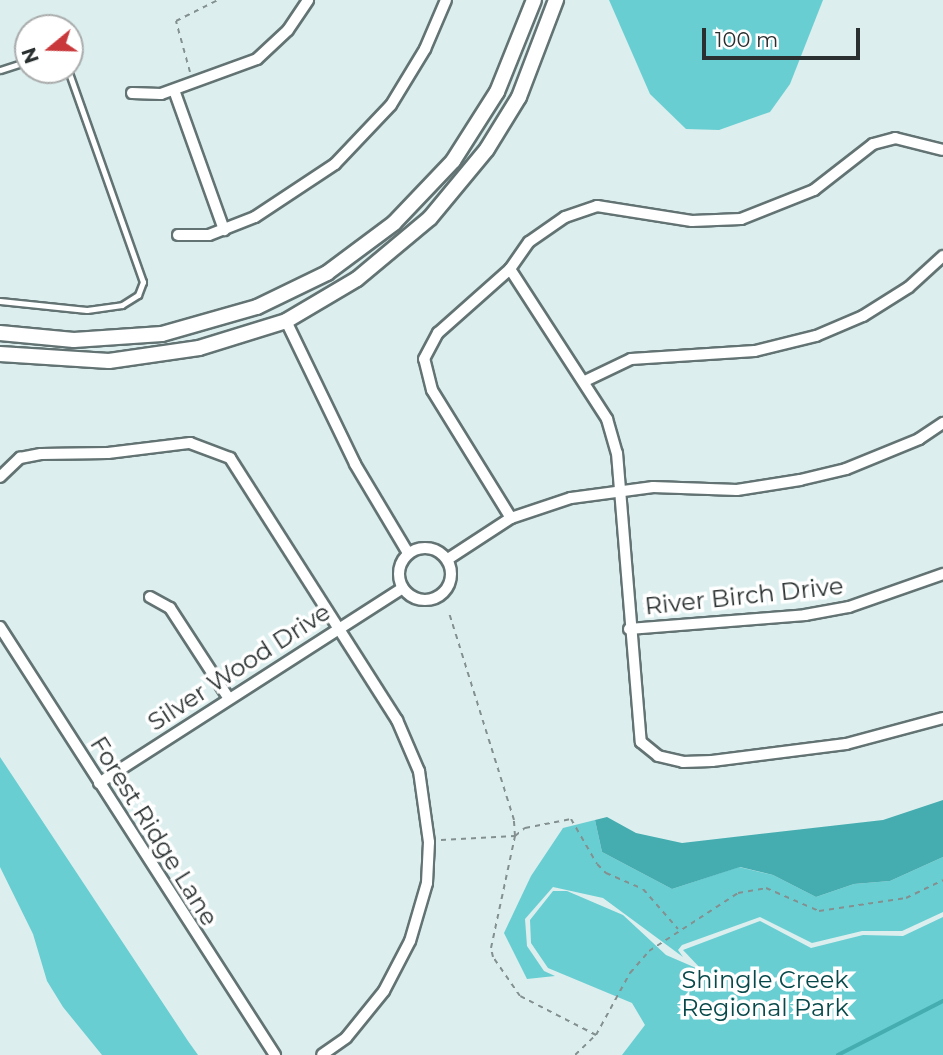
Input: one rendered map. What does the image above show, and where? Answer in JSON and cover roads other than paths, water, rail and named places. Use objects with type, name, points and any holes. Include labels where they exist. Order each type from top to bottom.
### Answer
[{"type":"street","points":[[132,93],[174,90],[257,59],[288,30],[308,0]]},
{"type":"street","points":[[178,235],[199,236],[224,230],[292,196],[354,146],[410,76],[446,0]]},
{"type":"street","points":[[0,333],[74,341],[134,338],[200,326],[275,299],[369,244],[433,184],[497,92],[534,0]]},
{"type":"street","points":[[0,354],[48,360],[132,359],[199,348],[286,321],[380,262],[456,190],[519,97],[556,0]]},
{"type":"street","points":[[174,90],[224,230]]},
{"type":"street","points":[[511,518],[432,390],[424,359],[438,333],[510,269],[529,242],[548,227],[597,206],[692,221],[741,219],[814,190],[873,144],[895,138],[943,150]]},
{"type":"street","points":[[585,381],[631,359],[755,351],[816,336],[863,316],[909,287],[943,256]]},
{"type":"street","points":[[510,269],[585,381],[607,419],[617,453],[637,730],[641,742],[659,755],[683,762],[712,761],[846,744],[943,718]]},
{"type":"street","points":[[275,299],[355,464],[408,553]]},
{"type":"street","points":[[447,559],[511,518],[571,498],[619,490],[737,490],[800,480],[874,458],[943,423]]},
{"type":"street","points":[[0,477],[20,458],[41,454],[108,453],[190,443],[211,448],[230,458],[397,720],[419,771],[429,842],[427,883],[411,941],[384,991],[346,1038],[322,1055]]},
{"type":"street","points":[[429,547],[447,559],[451,580],[439,597],[424,601],[403,588],[400,566],[408,553],[429,547]]},
{"type":"street","name":"River Birch Drive","points":[[629,629],[806,615],[849,607],[943,574]]},
{"type":"street","name":"Silver Wood Drive","points":[[99,783],[403,588]]},
{"type":"street","points":[[150,597],[170,608],[229,699]]},
{"type":"street","name":"Forest Ridge Lane","points":[[0,627],[275,1055]]},
{"type":"lane","points":[[0,301],[87,310],[122,305],[138,295],[143,282],[73,84]]},
{"type":"waterway","points":[[838,1055],[943,1001]]},
{"type":"park label","name":"Shingle Creek Regional Park","points":[[765,994]]}]
